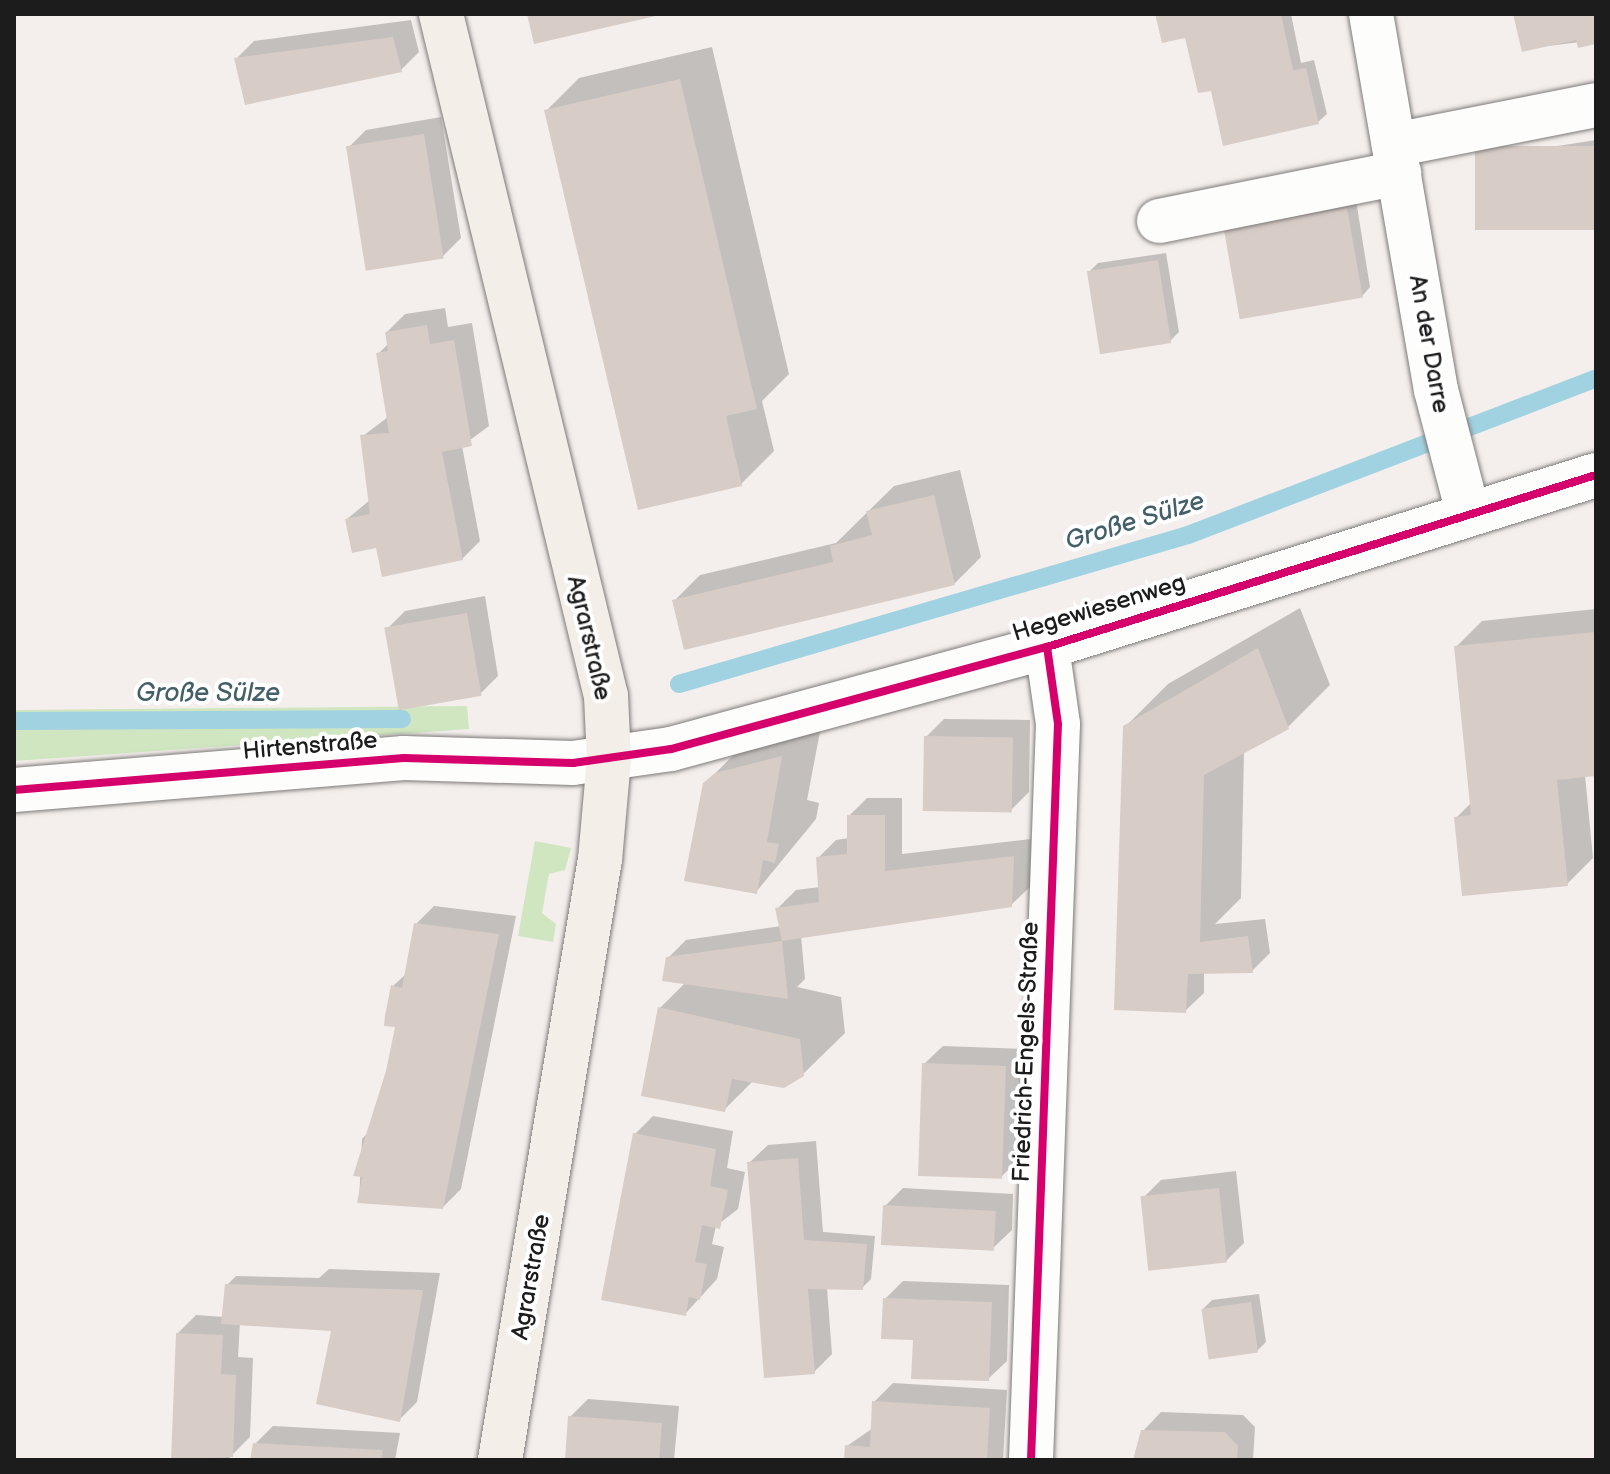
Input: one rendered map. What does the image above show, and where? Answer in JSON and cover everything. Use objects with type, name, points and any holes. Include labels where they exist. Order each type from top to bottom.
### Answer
[{"type":"main road","name":"Agrarstraße","points":[[441,14],[606,696],[609,759],[600,859],[500,1460]]},
{"type":"street","name":"An der Darre","points":[[1371,14],[1436,390],[1449,452],[1468,513]]},
{"type":"street","points":[[1159,221],[1596,105]]},
{"type":"street","name":"Hegewiesenweg","points":[[609,759],[696,743],[1047,647],[1596,475]]},
{"type":"street","name":"Friedrich-Engels-Straße","points":[[1031,1460],[1058,724],[1047,647]]},
{"type":"street","name":"Hirtenstraße","points":[[14,790],[404,758],[609,759]]},
{"type":"green space","points":[[467,706],[469,729],[14,761],[14,710]]},
{"type":"green space","points":[[535,841],[571,848],[565,870],[549,874],[542,913],[556,924],[553,942],[518,936]]},
{"type":"building","points":[[527,14],[660,14],[660,15],[534,44]]},
{"type":"building","points":[[1155,14],[1281,14],[1293,70],[1306,68],[1319,124],[1223,146],[1211,91],[1198,93],[1185,38],[1162,43]]},
{"type":"building","points":[[1513,14],[1596,14],[1596,44],[1578,48],[1576,40],[1522,52]]},
{"type":"building","points":[[393,37],[402,72],[245,105],[234,58]]},
{"type":"building","points":[[680,79],[757,409],[726,416],[742,486],[638,510],[544,110]]},
{"type":"building","points":[[424,134],[444,258],[366,271],[346,146]]},
{"type":"building","points":[[1475,146],[1596,146],[1596,230],[1475,230]]},
{"type":"building","points":[[1347,208],[1363,298],[1240,319],[1224,230]]},
{"type":"building","points":[[1158,260],[1171,343],[1100,354],[1087,271]]},
{"type":"building","points":[[427,325],[430,344],[454,340],[472,446],[442,452],[463,560],[382,577],[376,548],[352,553],[345,519],[370,514],[360,435],[389,433],[376,353],[388,351],[385,332]]},
{"type":"building","points":[[934,495],[955,585],[684,650],[672,600],[833,562],[830,546],[872,535],[866,511]]},
{"type":"building","points":[[467,613],[482,696],[399,710],[384,628]]},
{"type":"building","points":[[1596,632],[1596,776],[1557,780],[1568,886],[1462,896],[1454,817],[1471,815],[1454,646]]},
{"type":"building","points":[[1258,648],[1289,729],[1204,775],[1200,942],[1248,936],[1253,973],[1188,974],[1186,1013],[1114,1010],[1123,726]]},
{"type":"building","points":[[924,736],[1013,738],[1012,813],[923,811]]},
{"type":"building","points":[[782,756],[767,842],[779,844],[775,863],[763,860],[757,894],[684,881],[703,783],[715,773]]},
{"type":"building","points":[[847,815],[885,815],[885,871],[1014,856],[1012,907],[782,941],[775,908],[819,902],[816,857],[847,854]]},
{"type":"building","points":[[414,923],[499,934],[443,1209],[357,1203],[362,1177],[353,1176],[386,1071],[395,1027],[384,1026],[391,985],[402,988]]},
{"type":"building","points":[[782,941],[788,999],[662,981],[666,957]]},
{"type":"building","points":[[658,1007],[800,1039],[804,1076],[784,1088],[732,1079],[725,1112],[641,1096]]},
{"type":"building","points":[[922,1063],[1006,1066],[1002,1179],[918,1176]]},
{"type":"building","points":[[633,1133],[716,1149],[710,1186],[728,1190],[720,1229],[702,1225],[695,1262],[707,1264],[700,1300],[689,1297],[686,1316],[601,1300]]},
{"type":"building","points":[[798,1158],[804,1240],[867,1244],[863,1290],[808,1289],[815,1374],[764,1378],[747,1162]]},
{"type":"building","points":[[1219,1188],[1227,1263],[1148,1271],[1140,1196]]},
{"type":"building","points":[[883,1205],[996,1211],[994,1251],[881,1245]]},
{"type":"building","points":[[225,1284],[423,1290],[400,1422],[316,1404],[331,1331],[221,1324]]},
{"type":"building","points":[[883,1298],[992,1302],[989,1381],[911,1379],[913,1340],[881,1339]]},
{"type":"building","points":[[1251,1302],[1258,1353],[1209,1359],[1201,1309]]},
{"type":"building","points":[[176,1333],[223,1335],[221,1374],[236,1375],[233,1457],[171,1460]]},
{"type":"building","points":[[872,1401],[990,1408],[987,1460],[844,1460],[845,1445],[870,1447]]},
{"type":"building","points":[[568,1416],[662,1423],[659,1460],[565,1460]]},
{"type":"building","points":[[1141,1430],[1225,1432],[1238,1446],[1237,1460],[1133,1460]]},
{"type":"building","points":[[253,1443],[383,1450],[381,1460],[250,1460]]},
{"type":"waterway","name":"Große Sülze","points":[[679,684],[1188,535],[1596,378]]},
{"type":"waterway","name":"Große Sülze","points":[[14,721],[402,719]]},
{"type":"cycle path","points":[[14,790],[404,758],[573,763],[671,749],[1047,647],[1596,475]]},
{"type":"cycle path","points":[[1031,1460],[1058,724],[1047,647]]}]
